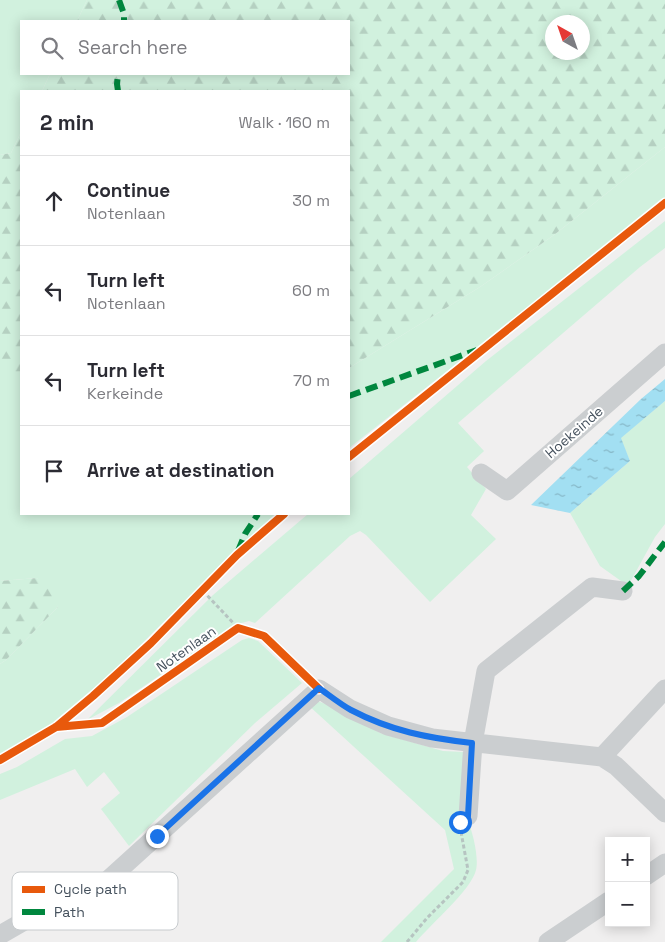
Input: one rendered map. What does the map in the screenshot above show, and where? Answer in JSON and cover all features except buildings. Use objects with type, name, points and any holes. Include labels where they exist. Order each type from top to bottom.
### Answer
[{"type":"street","name":"Hoekeinde","points":[[481,473],[507,491],[665,353]]},
{"type":"street","points":[[468,816],[472,743],[486,671],[592,587],[623,591]]},
{"type":"street","points":[[117,872],[319,688],[350,709],[388,726],[432,738],[602,757],[616,766],[665,813]]},
{"type":"street","points":[[602,757],[665,689]]},
{"type":"street","points":[[650,873],[665,863]]},
{"type":"street","points":[[548,942],[605,904]]},
{"type":"street","points":[[0,935],[12,928]]},
{"type":"path","points":[[196,598],[210,584]]},
{"type":"path","points":[[203,591],[238,628],[247,631]]},
{"type":"path","points":[[407,942],[427,918],[463,882],[468,870],[460,822],[468,816]]},
{"type":"green space","points":[[0,0],[87,0],[77,20],[20,20],[20,75],[50,75],[42,90],[20,90],[20,134],[11,153],[0,155]]},
{"type":"green space","points":[[87,0],[665,0],[665,147],[554,235],[480,287],[350,367],[350,90],[42,90],[50,75],[350,75],[350,20],[77,20]]},
{"type":"green space","points":[[20,134],[20,375],[0,375],[0,155],[11,153]]},
{"type":"green space","points":[[665,147],[665,200],[350,447],[350,367],[480,287],[554,235]]},
{"type":"green space","points":[[665,221],[665,248],[640,267],[458,423],[484,451],[467,467],[486,489],[471,515],[496,539],[430,602],[360,531],[350,536],[255,623],[249,621],[234,625],[119,703],[87,720],[213,595],[307,515],[350,515],[350,478],[486,361]]},
{"type":"green space","points":[[0,375],[20,375],[20,515],[276,515],[227,559],[76,709],[0,757],[0,664],[58,607],[37,578],[0,581]]},
{"type":"green space","points":[[665,401],[665,524],[655,537],[628,586],[600,566],[570,513],[630,461],[620,438]]},
{"type":"green space","points":[[37,578],[50,589],[58,607],[0,664],[0,581]]},
{"type":"green space","points":[[249,638],[258,641],[302,683],[255,723],[129,846],[101,809],[120,793],[104,772],[87,787],[75,769],[0,800],[0,774],[17,767],[65,739],[92,736],[127,717],[242,640]]},
{"type":"green space","points":[[314,700],[329,705],[380,733],[443,751],[464,752],[465,812],[456,817],[457,826],[468,821],[475,846],[476,870],[473,878],[459,897],[416,942],[381,942],[454,869],[445,830],[307,704]]},
{"type":"water","points":[[665,379],[665,401],[621,438],[630,461],[570,513],[531,505],[641,399]]},
{"type":"marked path","points":[[119,0],[124,20]]},
{"type":"marked path","points":[[118,75],[118,90]]},
{"type":"marked path","points":[[350,396],[477,350]]},
{"type":"marked path","points":[[238,551],[245,534],[257,515]]},
{"type":"marked path","points":[[623,591],[639,576],[665,542]]},
{"type":"cycle path","points":[[350,456],[665,203]]},
{"type":"cycle path","points":[[0,760],[56,727],[93,696],[151,643],[237,555],[283,515]]},
{"type":"cycle path","name":"Notenlaan","points":[[56,727],[102,723],[238,628],[264,636],[319,689]]},
{"type":"route","points":[[157,836],[319,688],[350,709],[388,726],[432,738],[472,743],[468,816],[460,822]]}]
